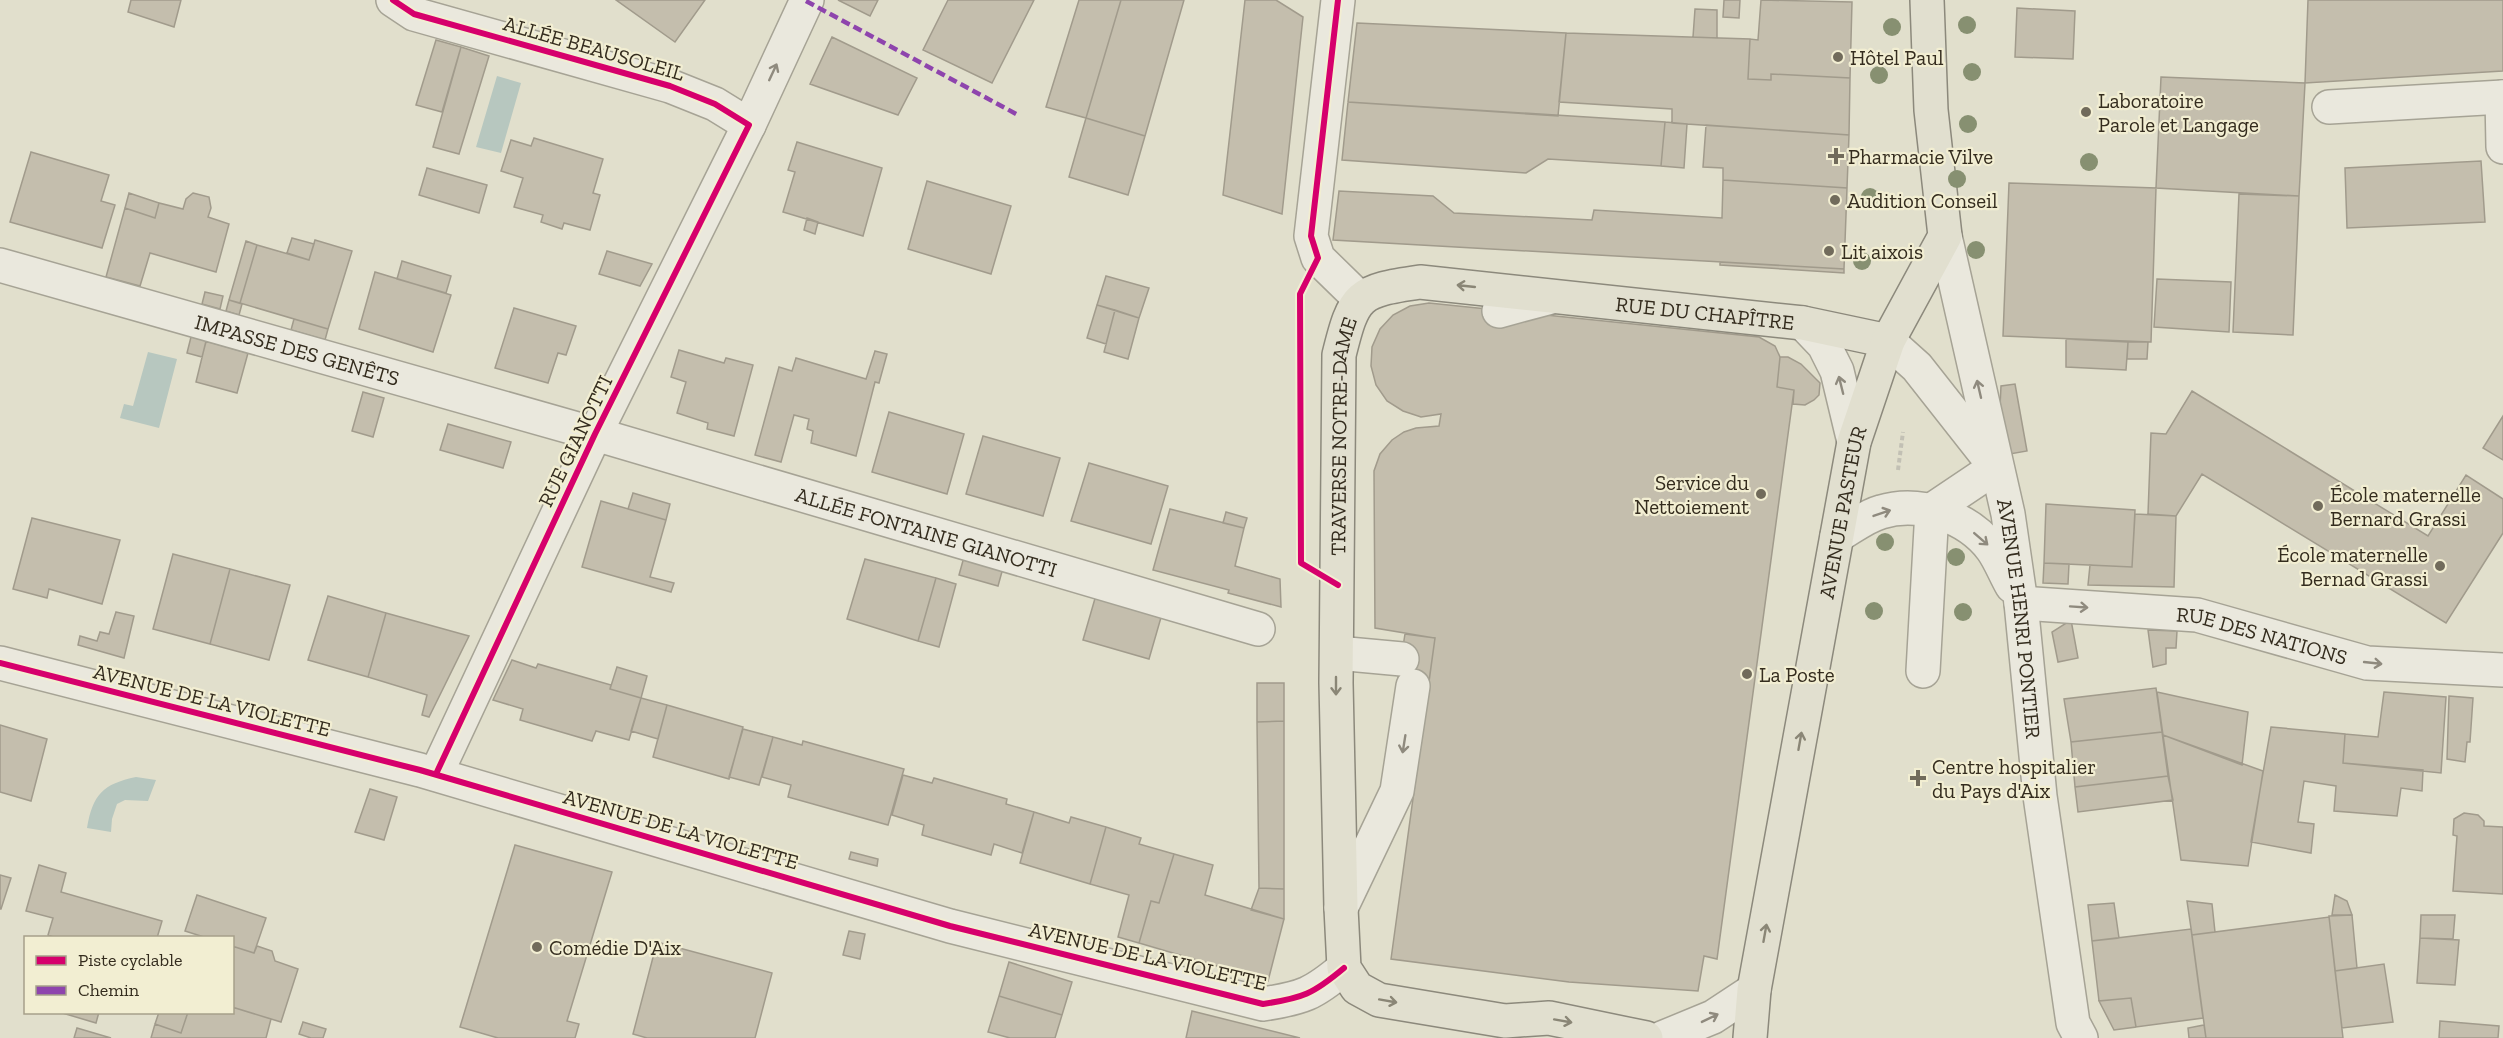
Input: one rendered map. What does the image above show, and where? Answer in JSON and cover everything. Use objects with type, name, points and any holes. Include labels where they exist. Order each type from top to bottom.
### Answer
[{"type":"main road","points":[[1928,0],[1931,110],[1945,236]]},
{"type":"main road","name":"AVENUE PASTEUR","points":[[1750,1038],[1754,990],[1854,442],[1888,341],[1945,236]]},
{"type":"main road","name":"RUE DU CHAPÎTRE","points":[[1360,299],[1382,288],[1420,282],[1803,322],[1888,341]]},
{"type":"main road","name":"TRAVERSE NOTRE-DAME","points":[[1344,968],[1336,694],[1339,355],[1347,321],[1360,299]]},
{"type":"main road","points":[[1344,968],[1356,988],[1379,1000],[1517,1030],[1549,1018],[1646,1038]]},
{"type":"street","name":"ALLÉE BEAUSOLEIL","points":[[393,0],[414,14],[670,86],[715,104],[749,125]]},
{"type":"street","name":"RUE GIANOTTI","points":[[436,774],[595,434],[749,125],[807,0]]},
{"type":"street","name":"TRAVERSE NOTRE-DAME","points":[[1338,0],[1311,236],[1318,258],[1360,299]]},
{"type":"street","points":[[2329,107],[2503,97],[2503,147]]},
{"type":"street","name":"AVENUE HENRI PONTIER","points":[[1945,236],[2008,514],[2021,603],[2040,796],[2073,1023],[2081,1038]]},
{"type":"street","name":"IMPASSE DES GENÊTS","points":[[0,265],[595,434]]},
{"type":"street","points":[[1499,310],[1556,296]]},
{"type":"street","points":[[1803,322],[1824,345],[1838,370],[1854,442]]},
{"type":"street","name":"RUE DU CHAPÎTRE","points":[[1888,341],[1917,367],[1996,467]]},
{"type":"street","name":"ALLÉE FONTAINE GIANOTTI","points":[[595,434],[1258,629]]},
{"type":"street","points":[[1932,510],[1996,467]]},
{"type":"street","points":[[1837,536],[1879,512],[1892,509],[1932,510],[1961,521],[1992,548],[2021,603]]},
{"type":"street","points":[[1923,671],[1932,510]]},
{"type":"street","name":"RUE DES NATIONS","points":[[2021,603],[2197,615],[2367,663],[2503,670]]},
{"type":"street","points":[[1337,653],[1407,672],[1397,791],[1341,908]]},
{"type":"street","name":"AVENUE DE LA VIOLETTE","points":[[0,663],[436,774],[950,926],[1263,1004],[1298,999],[1318,990],[1344,968]]},
{"type":"street","points":[[1662,1038],[1713,1017],[1754,990]]},
{"type":"shaded area","points":[[497,76],[521,83],[501,153],[476,147]]},
{"type":"shaded area","points":[[148,352],[177,359],[159,428],[120,418],[124,404],[133,406]]},
{"type":"shaded area","points":[[136,777],[156,780],[148,801],[125,800],[117,804],[111,832],[87,828],[89,816],[101,792],[115,783]]},
{"type":"building","points":[[131,0],[181,0],[174,27],[128,12]]},
{"type":"building","points":[[616,0],[705,0],[675,42]]},
{"type":"building","points":[[838,0],[878,0],[870,16]]},
{"type":"building","points":[[948,0],[1034,0],[992,83],[923,50]]},
{"type":"building","points":[[1079,0],[1121,0],[1086,118],[1046,107]]},
{"type":"building","points":[[1121,0],[1184,0],[1145,136],[1086,118]]},
{"type":"building","points":[[1245,0],[1276,0],[1303,17],[1282,214],[1223,195]]},
{"type":"building","points":[[1724,0],[1740,0],[1739,18],[1723,17]]},
{"type":"building","points":[[1761,0],[1852,2],[1850,78],[1771,74],[1771,80],[1748,79],[1750,39],[1758,40]]},
{"type":"building","points":[[2308,0],[2503,0],[2503,71],[2305,83]]},
{"type":"building","points":[[2017,8],[2075,11],[2073,59],[2015,57]]},
{"type":"building","points":[[1695,9],[1717,10],[1717,38],[1693,37]]},
{"type":"building","points":[[1357,23],[1566,33],[1558,116],[1348,102]]},
{"type":"building","points":[[1566,33],[1750,39],[1748,79],[1771,80],[1771,74],[1850,78],[1849,135],[1672,123],[1672,109],[1559,102]]},
{"type":"building","points":[[832,37],[917,78],[898,115],[810,84]]},
{"type":"building","points":[[436,40],[461,47],[442,112],[416,105]]},
{"type":"building","points":[[461,47],[489,56],[459,154],[433,147]]},
{"type":"building","points":[[2161,77],[2305,83],[2299,196],[2156,188]]},
{"type":"building","points":[[1348,102],[1665,122],[1661,166],[1548,159],[1526,173],[1342,160]]},
{"type":"building","points":[[1086,118],[1145,136],[1128,195],[1069,177]]},
{"type":"building","points":[[1665,122],[1687,124],[1684,168],[1661,166]]},
{"type":"building","points":[[1706,125],[1849,135],[1847,188],[1723,180],[1723,168],[1703,167]]},
{"type":"building","points":[[534,138],[603,159],[593,193],[600,195],[590,230],[564,223],[562,229],[541,222],[543,215],[514,207],[523,178],[501,171],[511,140],[531,146]]},
{"type":"building","points":[[797,142],[882,168],[863,236],[783,212],[795,172],[788,170]]},
{"type":"building","points":[[31,152],[109,175],[101,201],[115,205],[102,248],[10,222]]},
{"type":"building","points":[[2481,161],[2485,222],[2347,228],[2345,168]]},
{"type":"building","points":[[427,168],[487,185],[479,213],[419,195]]},
{"type":"building","points":[[1723,180],[1847,188],[1844,269],[1333,240],[1339,191],[1433,196],[1454,213],[1592,220],[1594,210],[1722,218]]},
{"type":"building","points":[[927,181],[1011,206],[991,274],[908,249]]},
{"type":"building","points":[[2009,183],[2156,188],[2151,342],[2003,336]]},
{"type":"building","points":[[129,193],[159,203],[155,218],[125,208]]},
{"type":"building","points":[[193,193],[209,197],[211,208],[208,217],[229,224],[216,272],[150,253],[140,286],[106,277],[125,208],[155,218],[159,203],[183,209],[186,199]]},
{"type":"building","points":[[2239,194],[2299,196],[2293,335],[2233,332]]},
{"type":"building","points":[[807,218],[818,222],[815,234],[804,230]]},
{"type":"building","points":[[292,238],[314,244],[309,260],[287,253]]},
{"type":"building","points":[[315,240],[352,251],[328,329],[240,303],[257,245],[309,260]]},
{"type":"building","points":[[246,241],[257,245],[240,303],[229,300]]},
{"type":"building","points":[[607,251],[652,264],[640,286],[599,274]]},
{"type":"building","points":[[402,261],[451,276],[446,293],[397,279]]},
{"type":"building","points":[[1720,262],[1844,269],[1844,273],[1720,265]]},
{"type":"building","points":[[375,272],[451,295],[433,352],[359,329]]},
{"type":"building","points":[[1106,276],[1149,288],[1139,318],[1097,305]]},
{"type":"building","points":[[2157,279],[2231,282],[2229,332],[2154,327]]},
{"type":"building","points":[[205,292],[223,296],[220,309],[202,304]]},
{"type":"building","points":[[229,300],[242,304],[239,315],[226,311]]},
{"type":"building","points":[[1429,303],[1759,337],[1775,346],[1780,357],[1777,387],[1794,390],[1717,959],[1704,956],[1698,991],[1569,982],[1391,959],[1435,638],[1375,628],[1374,471],[1380,454],[1392,440],[1416,428],[1439,426],[1441,414],[1421,417],[1403,411],[1387,401],[1376,385],[1371,366],[1372,347],[1380,329],[1393,315],[1410,306]]},
{"type":"building","points":[[1097,305],[1115,310],[1106,344],[1087,338]]},
{"type":"building","points":[[514,308],[576,326],[566,355],[558,353],[548,383],[495,368]]},
{"type":"building","points":[[1115,310],[1139,318],[1128,359],[1104,352]]},
{"type":"building","points":[[294,319],[328,329],[325,340],[291,330]]},
{"type":"building","points":[[192,333],[207,338],[202,357],[187,353]]},
{"type":"building","points":[[2066,339],[2128,342],[2126,370],[2066,367]]},
{"type":"building","points":[[206,341],[248,353],[237,393],[196,382]]},
{"type":"building","points":[[2128,342],[2148,342],[2147,359],[2127,359]]},
{"type":"building","points":[[679,350],[724,363],[726,358],[753,365],[734,436],[707,429],[708,423],[677,413],[686,382],[671,377]]},
{"type":"building","points":[[875,351],[887,354],[879,383],[875,382],[856,456],[811,443],[813,431],[807,429],[809,419],[794,415],[781,462],[755,455],[779,367],[792,371],[796,358],[866,379]]},
{"type":"building","points":[[1780,357],[1788,357],[1801,364],[1820,383],[1819,395],[1814,400],[1805,405],[1793,404],[1794,390],[1777,387]]},
{"type":"building","points":[[2015,384],[2027,451],[2010,454],[2000,407],[2001,386]]},
{"type":"building","name":"École maternelle Bernard Grassi","points":[[2192,391],[2428,536],[2466,475],[2503,499],[2503,533],[2446,623],[2202,474],[2176,516],[2148,514],[2151,433],[2166,434]]},
{"type":"building","points":[[363,392],[384,398],[373,437],[352,431]]},
{"type":"building","points":[[889,412],[964,434],[947,494],[872,472]]},
{"type":"building","points":[[2503,416],[2503,460],[2483,448]]},
{"type":"building","points":[[448,424],[511,442],[503,468],[440,450]]},
{"type":"building","points":[[983,436],[1060,458],[1043,516],[966,494]]},
{"type":"building","points":[[1089,463],[1168,486],[1151,544],[1071,521]]},
{"type":"building","points":[[633,493],[670,504],[666,520],[628,509]]},
{"type":"building","points":[[601,501],[666,520],[650,577],[674,583],[671,592],[582,567]]},
{"type":"building","points":[[2046,504],[2135,510],[2132,567],[2044,563]]},
{"type":"building","points":[[1170,509],[1244,528],[1235,566],[1280,579],[1281,607],[1228,593],[1229,590],[1153,570]]},
{"type":"building","points":[[1226,512],[1247,518],[1244,528],[1223,523]]},
{"type":"building","points":[[2135,514],[2176,516],[2174,587],[2088,585],[2090,565],[2132,567]]},
{"type":"building","points":[[32,518],[120,540],[102,604],[49,589],[47,598],[13,589]]},
{"type":"building","points":[[173,554],[230,569],[210,644],[153,629]]},
{"type":"building","points":[[964,557],[1003,568],[998,586],[959,575]]},
{"type":"building","points":[[865,559],[936,578],[918,641],[847,619]]},
{"type":"building","points":[[2044,563],[2069,564],[2068,584],[2043,583]]},
{"type":"building","points":[[230,569],[290,585],[269,660],[210,644]]},
{"type":"building","points":[[936,578],[956,584],[939,647],[918,641]]},
{"type":"building","points":[[1096,595],[1162,614],[1149,659],[1083,640]]},
{"type":"building","points":[[328,596],[386,613],[368,677],[308,660]]},
{"type":"building","points":[[116,612],[134,616],[124,658],[78,645],[80,636],[97,641],[100,632],[109,634]]},
{"type":"building","points":[[386,613],[469,636],[429,717],[422,715],[427,695],[368,677]]},
{"type":"building","points":[[2071,620],[2078,658],[2058,662],[2052,632]]},
{"type":"building","points":[[2148,630],[2177,631],[2176,648],[2166,648],[2166,664],[2153,667]]},
{"type":"building","points":[[1405,634],[1435,638],[1428,688],[1397,684]]},
{"type":"building","points":[[512,660],[536,668],[538,664],[611,685],[610,689],[641,698],[629,740],[596,731],[592,741],[520,720],[523,709],[493,700]]},
{"type":"building","points":[[617,667],[647,676],[641,698],[610,689]]},
{"type":"building","points":[[1257,683],[1284,683],[1284,721],[1257,722]]},
{"type":"building","points":[[2156,688],[2162,732],[2071,742],[2064,699]]},
{"type":"building","points":[[2157,692],[2248,712],[2242,765],[2163,735]]},
{"type":"building","points":[[2384,692],[2446,697],[2441,773],[2343,763],[2345,734],[2378,737]]},
{"type":"building","points":[[2449,696],[2473,698],[2470,742],[2467,742],[2465,762],[2447,759]]},
{"type":"building","points":[[641,698],[667,705],[658,739],[631,731]]},
{"type":"building","points":[[667,705],[743,727],[729,779],[653,757]]},
{"type":"building","points":[[1284,721],[1284,889],[1259,888],[1257,722]]},
{"type":"building","points":[[0,725],[47,739],[31,801],[0,792]]},
{"type":"building","points":[[2271,727],[2345,734],[2343,763],[2423,770],[2422,791],[2401,788],[2397,816],[2334,811],[2336,786],[2304,781],[2298,822],[2314,824],[2311,853],[2251,842]]},
{"type":"building","points":[[743,729],[773,737],[759,785],[729,777]]},
{"type":"building","points":[[2162,732],[2168,776],[2075,787],[2071,742]]},
{"type":"building","points":[[2163,735],[2263,771],[2248,866],[2181,860]]},
{"type":"building","points":[[773,737],[802,745],[803,741],[904,769],[888,825],[788,797],[791,785],[762,777]]},
{"type":"building","points":[[903,775],[932,783],[934,778],[1007,799],[1006,804],[1034,812],[1022,853],[994,844],[991,855],[922,835],[924,825],[892,815]]},
{"type":"building","points":[[2168,776],[2173,800],[2078,812],[2075,787]]},
{"type":"building","points":[[370,789],[397,797],[384,840],[355,832]]},
{"type":"building","points":[[1034,812],[1069,823],[1071,817],[1106,827],[1090,884],[1020,863]]},
{"type":"building","points":[[2464,813],[2478,815],[2484,821],[2484,826],[2503,827],[2503,894],[2453,891],[2457,836],[2453,835],[2454,819]]},
{"type":"building","points":[[1106,827],[1141,838],[1139,844],[1174,854],[1159,903],[1151,901],[1139,943],[1118,937],[1129,895],[1090,884]]},
{"type":"building","name":"Comédie D'Aix","points":[[515,845],[612,872],[567,1021],[579,1024],[575,1038],[498,1038],[460,1027]]},
{"type":"building","points":[[851,852],[878,859],[877,866],[849,859]]},
{"type":"building","points":[[1174,854],[1213,865],[1205,895],[1284,919],[1268,981],[1139,943],[1151,901],[1159,903]]},
{"type":"building","points":[[39,865],[66,873],[61,892],[162,921],[158,936],[51,936],[48,935],[53,918],[26,911]]},
{"type":"building","points":[[0,875],[11,878],[1,909],[0,909]]},
{"type":"building","points":[[1259,888],[1284,889],[1284,919],[1251,910]]},
{"type":"building","points":[[197,895],[266,918],[254,953],[234,947],[234,936],[201,936],[185,931]]},
{"type":"building","points":[[2335,895],[2347,901],[2352,915],[2332,915]]},
{"type":"building","points":[[2187,901],[2212,904],[2215,932],[2192,935]]},
{"type":"building","points":[[2114,903],[2119,938],[2092,941],[2088,905]]},
{"type":"building","points":[[2352,915],[2357,968],[2335,971],[2329,916]]},
{"type":"building","points":[[2421,915],[2455,915],[2453,939],[2420,938]]},
{"type":"building","points":[[2329,917],[2343,1038],[2206,1038],[2192,935]]},
{"type":"building","points":[[2191,929],[2203,1018],[2136,1027],[2131,998],[2099,1001],[2092,941]]},
{"type":"building","points":[[849,931],[865,934],[860,959],[843,955]]},
{"type":"building","points":[[2420,938],[2459,940],[2455,985],[2417,983]]},
{"type":"building","points":[[657,942],[772,973],[755,1038],[647,1038],[633,1034]]},
{"type":"building","points":[[257,946],[272,951],[275,961],[298,969],[281,1022],[234,1008],[234,947],[254,953]]},
{"type":"building","points":[[1009,962],[1072,982],[1062,1015],[999,996]]},
{"type":"building","points":[[2384,964],[2393,1022],[2342,1028],[2335,971]]},
{"type":"building","points":[[999,996],[1062,1015],[1055,1038],[1010,1038],[988,1032]]},
{"type":"building","points":[[2131,998],[2136,1027],[2114,1030],[2099,1001]]},
{"type":"building","points":[[234,1008],[271,1019],[266,1038],[151,1038],[155,1024],[181,1033],[187,1014],[234,1014]]},
{"type":"building","points":[[1192,1011],[1300,1038],[1186,1038]]},
{"type":"building","points":[[66,1014],[98,1014],[96,1023]]},
{"type":"building","points":[[158,1014],[187,1014],[181,1033],[155,1024]]},
{"type":"building","points":[[2440,1021],[2499,1026],[2498,1038],[2439,1038]]},
{"type":"building","points":[[303,1022],[326,1029],[323,1038],[311,1038],[299,1034]]},
{"type":"building","points":[[2204,1025],[2206,1038],[2189,1038],[2188,1028]]},
{"type":"building","points":[[77,1028],[111,1038],[74,1038]]},
{"type":"marked path","points":[[806,1],[1020,116]]},
{"type":"cycle path","points":[[393,0],[414,14],[670,86],[715,104],[749,125],[595,434],[436,774]]},
{"type":"cycle path","points":[[1338,0],[1311,236],[1318,258],[1300,294],[1301,563],[1338,585]]},
{"type":"cycle path","points":[[0,663],[420,770],[950,926],[1263,1004],[1307,994],[1344,968]]},
{"type":"place","name":"Hôtel Paul","points":[[1838,57]]},
{"type":"place","name":"Laboratoire Parole et Langage","points":[[2086,112]]},
{"type":"place","name":"Pharmacie Vilve","points":[[1836,156]]},
{"type":"place","name":"Audition Conseil","points":[[1835,200]]},
{"type":"place","name":"Lit aixois","points":[[1829,251]]},
{"type":"place","name":"Service du Nettoiement","points":[[1761,494]]},
{"type":"place","name":"École maternelle Bernard Grassi","points":[[2318,506]]},
{"type":"place","name":"École maternelle Bernad Grassi","points":[[2440,566]]},
{"type":"place","name":"La Poste","points":[[1747,674]]},
{"type":"place","name":"Centre hospitalier du Pays d'Aix","points":[[1918,778]]},
{"type":"place","name":"Comédie D'Aix","points":[[537,947]]}]
